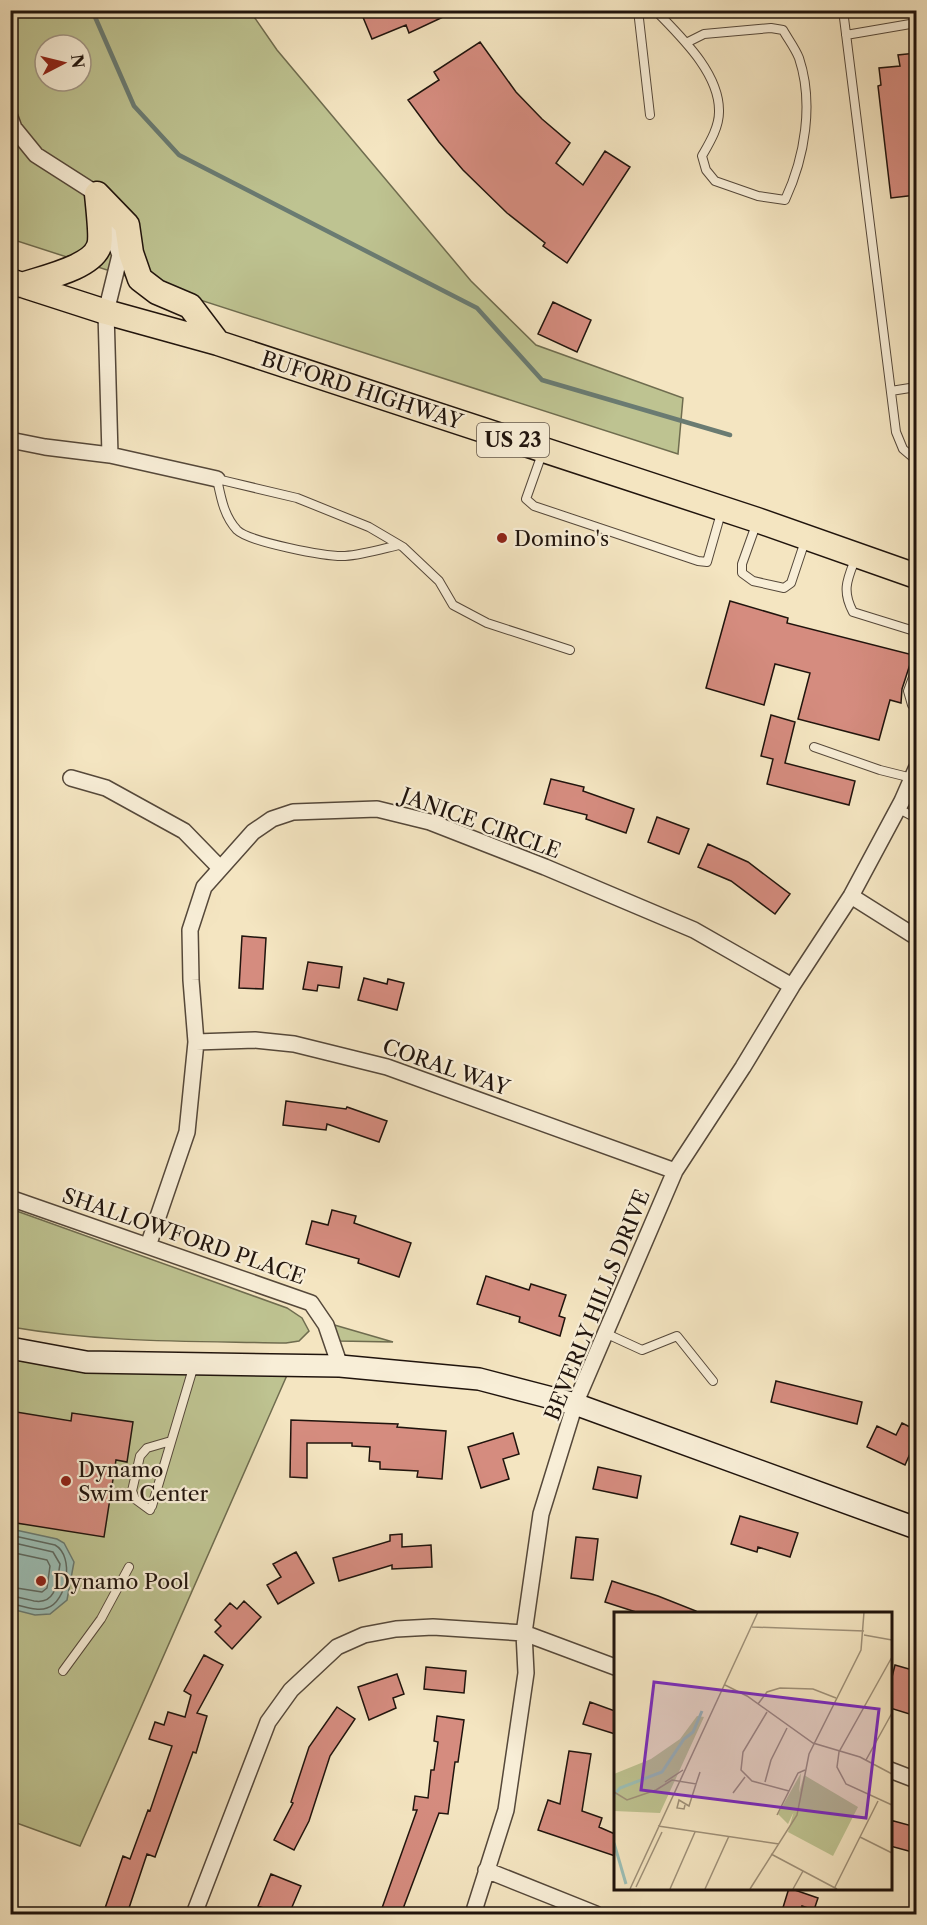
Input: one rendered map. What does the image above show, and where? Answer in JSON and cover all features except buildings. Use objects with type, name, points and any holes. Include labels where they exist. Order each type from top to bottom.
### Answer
[{"type":"main road","points":[[16,283],[76,267],[90,259],[100,246],[97,194]]},
{"type":"main road","points":[[97,194],[127,225],[131,253],[140,279],[157,292],[190,306],[218,343]]},
{"type":"main road","name":"BUFORD HIGHWAY","points":[[16,283],[106,312],[218,343],[757,520],[916,576]]},
{"type":"street","points":[[10,117],[14,128],[36,155],[97,194],[120,255],[106,312],[110,455]]},
{"type":"street","points":[[10,440],[110,455],[217,479]]},
{"type":"street","name":"BEVERLY HILLS DRIVE","points":[[473,1914],[506,1810],[526,1673],[524,1633],[541,1514],[575,1404],[675,1171],[851,897],[914,773]]},
{"type":"street","points":[[71,778],[106,788],[184,831],[220,868]]},
{"type":"street","name":"JANICE CIRCLE","points":[[148,1246],[187,1132],[196,1042],[190,930],[204,887],[253,832],[272,819],[293,812],[377,809],[430,822],[545,867],[694,930],[792,986]]},
{"type":"street","points":[[851,897],[916,938]]},
{"type":"street","name":"CORAL WAY","points":[[196,1042],[255,1040],[294,1044],[387,1067],[675,1171]]},
{"type":"street","name":"SHALLOWFORD PLACE","points":[[10,1198],[311,1303],[326,1325],[340,1366]]},
{"type":"street","points":[[10,1348],[86,1362],[340,1366],[479,1379],[575,1404],[916,1528]]},
{"type":"street","points":[[194,1914],[268,1722],[291,1690],[337,1647],[364,1635],[396,1629],[433,1627],[524,1633],[614,1667]]},
{"type":"street","points":[[891,1770],[916,1780]]},
{"type":"street","points":[[486,1870],[596,1914]]},
{"type":"lane","points":[[638,10],[650,115]]},
{"type":"lane","points":[[655,10],[686,43],[717,89],[719,113],[713,136],[702,156],[706,170],[715,181],[758,196],[785,200],[792,185],[806,129],[807,89],[798,56],[783,30],[771,28],[704,34],[686,43]]},
{"type":"lane","points":[[843,10],[896,432],[903,449],[916,460]]},
{"type":"lane","points":[[846,35],[916,23]]},
{"type":"lane","points":[[891,392],[916,387]]},
{"type":"lane","points":[[543,450],[526,499],[534,506],[698,561],[707,562],[723,509]]},
{"type":"lane","points":[[399,545],[344,556],[298,550],[260,541],[239,532],[224,511],[217,479],[297,498],[369,527],[399,545],[439,581],[453,605],[487,623],[570,650]]},
{"type":"lane","points":[[757,520],[742,564],[742,573],[753,581],[784,588],[791,584],[806,537]]},
{"type":"lane","points":[[857,555],[846,585],[847,601],[853,612],[911,630],[916,635]]},
{"type":"lane","points":[[916,669],[908,691],[912,705],[916,708]]},
{"type":"lane","points":[[814,747],[880,770],[914,773]]},
{"type":"lane","points":[[898,808],[916,818]]},
{"type":"lane","points":[[605,1333],[642,1350],[677,1336],[713,1382]]},
{"type":"lane","points":[[171,1441],[147,1448],[140,1456],[132,1491],[135,1499],[151,1508],[195,1364]]},
{"type":"lane","points":[[63,1671],[101,1619],[129,1567]]},
{"type":"green space","points":[[10,11],[250,11],[277,50],[471,281],[536,345],[683,398],[678,454],[11,239]]},
{"type":"green space","points":[[11,1209],[287,1308],[302,1318],[309,1331],[299,1341],[286,1343],[114,1339],[11,1327]]},
{"type":"green space","points":[[331,1324],[393,1342],[339,1341]]},
{"type":"green space","points":[[10,1343],[109,1362],[295,1357],[80,1846],[11,1821]]},
{"type":"water","name":"Dynamo Pool","points":[[11,1529],[57,1539],[64,1543],[74,1562],[67,1600],[50,1614],[35,1615],[11,1609]]},
{"type":"waterway","points":[[92,10],[134,106],[179,155],[477,308],[542,380],[730,435]]},
{"type":"place","name":"Domino's","points":[[502,538]]},
{"type":"place","name":"Dynamo Swim Center","points":[[66,1481]]},
{"type":"place","name":"Dynamo Pool","points":[[41,1581]]}]
